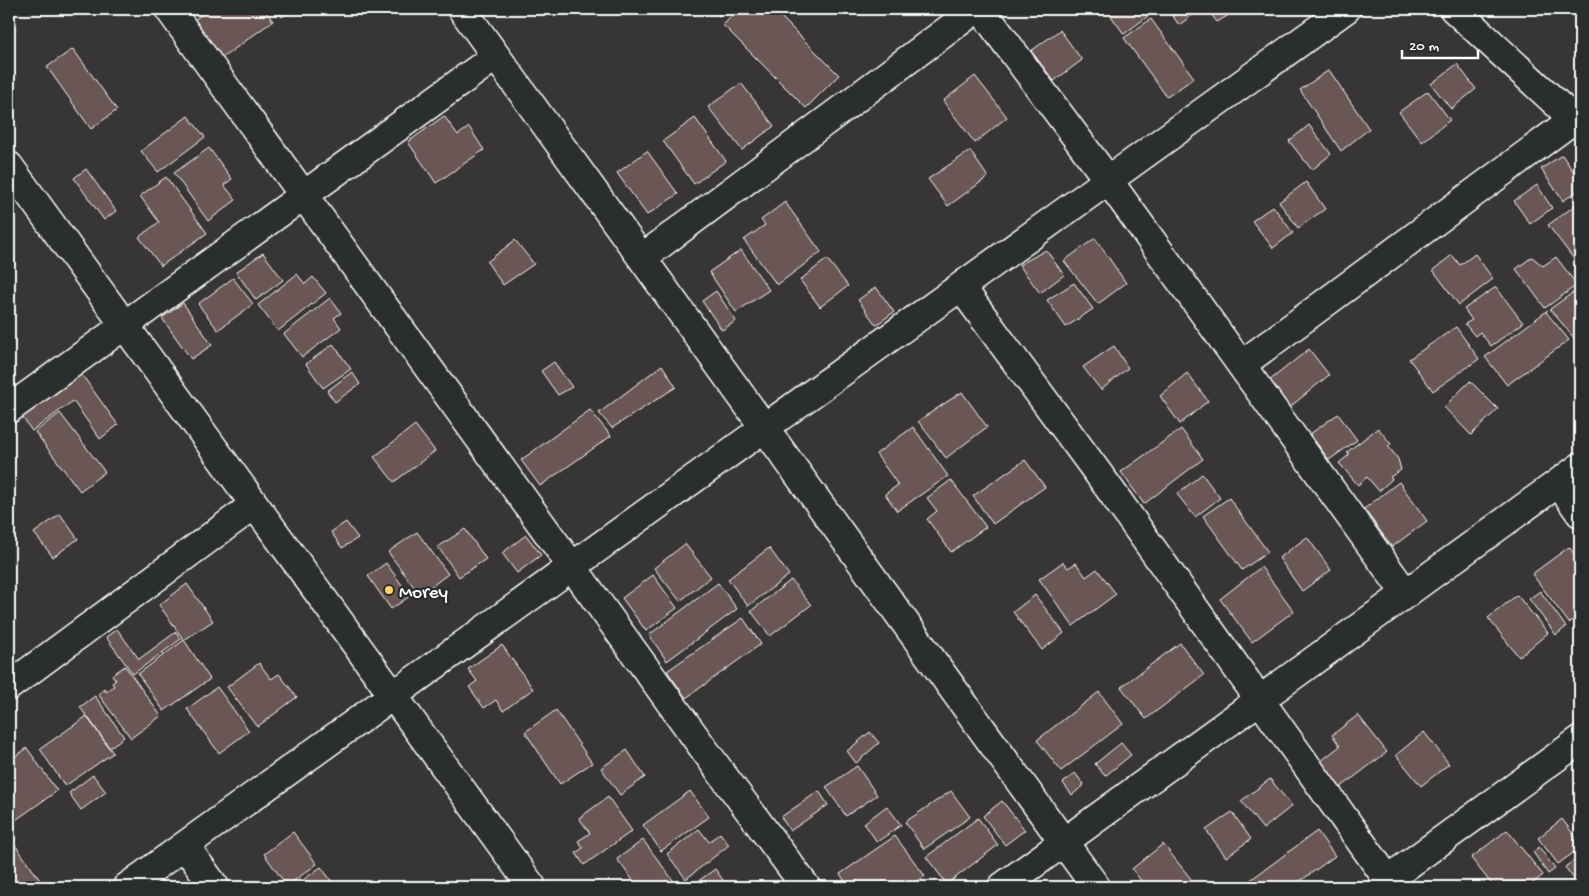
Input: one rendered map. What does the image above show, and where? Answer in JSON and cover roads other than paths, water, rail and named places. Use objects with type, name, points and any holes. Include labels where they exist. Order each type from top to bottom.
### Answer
[{"type":"street","points":[[169,9],[722,774],[806,887]]},
{"type":"street","points":[[462,9],[1096,887]]},
{"type":"street","points":[[642,258],[976,9]]},
{"type":"street","points":[[981,9],[1108,180],[1406,594]]},
{"type":"street","points":[[128,887],[1346,9]]},
{"type":"street","points":[[1241,366],[1577,122],[1454,9]]},
{"type":"street","points":[[9,409],[496,56]]},
{"type":"street","points":[[9,166],[532,887]]},
{"type":"street","points":[[961,287],[1106,484],[1390,884],[1580,740]]},
{"type":"street","points":[[1002,887],[1580,467]]},
{"type":"street","points":[[1559,483],[1580,513]]},
{"type":"street","points":[[9,686],[254,505]]},
{"type":"street","points":[[185,846],[215,887]]},
{"type":"place","name":"Morey","points":[[389,590]]}]
